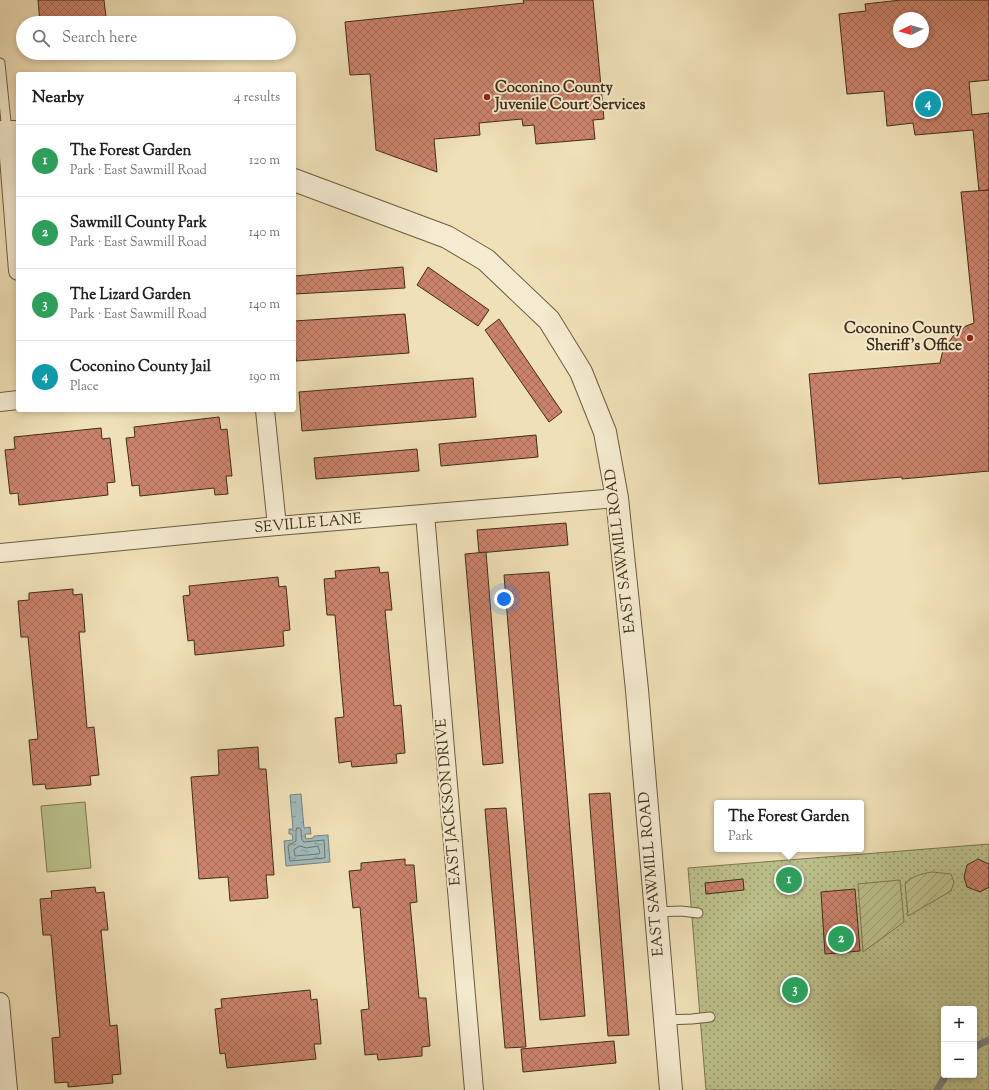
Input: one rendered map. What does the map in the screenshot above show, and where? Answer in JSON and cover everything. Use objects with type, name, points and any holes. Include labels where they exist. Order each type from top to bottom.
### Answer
[{"type":"street","points":[[8,132],[16,243]]},
{"type":"street","name":"EAST SAWMILL ROAD","points":[[296,181],[447,237],[486,260],[548,320],[581,372],[605,432],[617,498],[637,690],[671,1090]]},
{"type":"street","points":[[0,402],[16,400]]},
{"type":"street","points":[[265,412],[277,526]]},
{"type":"street","name":"SEVILLE LANE","points":[[0,553],[277,526],[617,498]]},
{"type":"street","name":"EAST JACKSON DRIVE","points":[[425,514],[474,1090]]},
{"type":"street","points":[[0,1002],[8,1090]]},
{"type":"lane","points":[[0,63],[8,132]]},
{"type":"lane","points":[[656,912],[681,911],[698,913]]},
{"type":"lane","points":[[665,1020],[710,1017]]},
{"type":"green space","points":[[85,802],[91,868],[47,872],[41,806]]},
{"type":"green space","points":[[989,844],[989,1090],[706,1090],[688,868]]},
{"type":"green space","points":[[932,872],[951,874],[954,882],[951,891],[908,916],[905,883],[917,876]]},
{"type":"green space","points":[[900,880],[904,922],[863,952],[858,884]]},
{"type":"water","points":[[301,794],[304,828],[310,827],[311,834],[305,834],[306,839],[313,838],[314,836],[328,835],[330,862],[286,866],[284,841],[293,840],[292,834],[289,834],[289,829],[293,829],[290,795]]},
{"type":"building","points":[[38,0],[104,0],[106,16],[39,16]]},
{"type":"building","name":"Coconino County Juvenile Court Services","points":[[523,0],[593,0],[604,119],[593,120],[595,139],[536,144],[534,125],[523,126],[522,119],[479,123],[480,135],[434,139],[437,172],[376,150],[370,74],[350,75],[345,22],[524,3]]},
{"type":"building","points":[[901,0],[989,0],[989,80],[969,82],[972,115],[989,113],[989,190],[979,191],[973,130],[915,135],[913,123],[887,126],[884,91],[847,94],[839,14],[866,11],[865,4]]},
{"type":"building","name":"Coconino County Sheriff's Office","points":[[989,190],[989,471],[902,479],[902,477],[819,484],[809,374],[940,363],[943,350],[954,335],[966,326],[974,323],[961,192]]},
{"type":"building","points":[[403,267],[405,288],[296,294],[296,276]]},
{"type":"building","points":[[428,267],[489,310],[478,326],[417,285]]},
{"type":"building","points":[[405,314],[409,353],[296,361],[296,321]]},
{"type":"building","points":[[499,319],[562,412],[549,422],[485,330]]},
{"type":"building","points":[[473,378],[476,417],[302,431],[299,392]]},
{"type":"building","points":[[219,417],[221,430],[227,429],[232,476],[226,476],[228,494],[215,495],[214,488],[140,496],[139,485],[132,486],[126,438],[135,437],[134,427]]},
{"type":"building","points":[[101,428],[102,439],[110,438],[115,482],[107,483],[108,495],[19,505],[18,493],[10,494],[5,450],[15,449],[14,437]]},
{"type":"building","points":[[536,435],[538,457],[441,466],[439,444]]},
{"type":"building","points":[[417,449],[419,471],[316,479],[314,458]]},
{"type":"building","points":[[566,523],[568,545],[479,553],[477,530]]},
{"type":"building","points":[[486,552],[503,763],[483,765],[465,554]]},
{"type":"building","points":[[379,567],[380,573],[388,572],[392,610],[385,610],[394,706],[401,705],[405,753],[396,754],[397,763],[352,767],[351,761],[339,763],[335,718],[344,717],[335,615],[327,615],[324,579],[336,578],[335,571]]},
{"type":"building","points":[[549,572],[585,1016],[540,1020],[504,575]]},
{"type":"building","points":[[278,577],[279,587],[286,586],[290,630],[283,631],[284,646],[195,655],[194,640],[188,641],[183,596],[190,595],[189,586]]},
{"type":"building","points":[[73,589],[73,595],[82,594],[85,632],[79,632],[87,728],[94,727],[99,775],[90,776],[91,785],[46,789],[45,784],[33,785],[29,740],[38,739],[28,637],[21,637],[18,601],[29,600],[29,593]]},
{"type":"building","points":[[258,747],[259,769],[266,769],[274,875],[266,875],[268,898],[230,901],[228,877],[199,879],[191,777],[219,775],[218,750]]},
{"type":"building","points":[[610,793],[629,1035],[608,1036],[589,794]]},
{"type":"building","points":[[506,808],[526,1047],[505,1048],[485,809]]},
{"type":"building","points":[[405,859],[405,865],[414,865],[417,902],[410,903],[419,998],[426,998],[430,1046],[422,1047],[422,1056],[378,1060],[377,1054],[365,1055],[361,1010],[369,1009],[360,907],[353,908],[349,871],[361,870],[361,863]]},
{"type":"building","points":[[978,859],[989,864],[989,887],[980,892],[967,887],[964,877],[967,865]]},
{"type":"building","points":[[743,879],[744,890],[706,894],[705,883]]},
{"type":"building","points":[[95,887],[96,893],[104,892],[108,930],[101,930],[110,1026],[117,1025],[121,1074],[112,1075],[113,1083],[68,1087],[68,1082],[55,1083],[52,1038],[60,1037],[51,935],[43,935],[40,899],[52,898],[51,891]]},
{"type":"building","points":[[855,889],[860,951],[825,954],[821,892]]},
{"type":"building","points":[[310,990],[311,1000],[317,999],[321,1044],[314,1044],[316,1059],[227,1068],[225,1053],[220,1054],[215,1009],[222,1008],[221,999]]},
{"type":"building","points":[[614,1041],[616,1063],[523,1072],[521,1049]]},
{"type":"waterway","points":[[977,1046],[989,1040]]},
{"type":"waterway","points":[[937,1090],[944,1078]]},
{"type":"place","name":"Coconino County Juvenile Court Services","points":[[487,97]]},
{"type":"place","name":"Coconino County Jail","points":[[928,104]]},
{"type":"place","name":"Coconino County Sheriff's Office","points":[[970,338]]},
{"type":"place","name":"The Forest Garden","points":[[789,880]]},
{"type":"place","name":"Sawmill County Park","points":[[841,939]]},
{"type":"place","name":"The Lizard Garden","points":[[795,990]]}]
